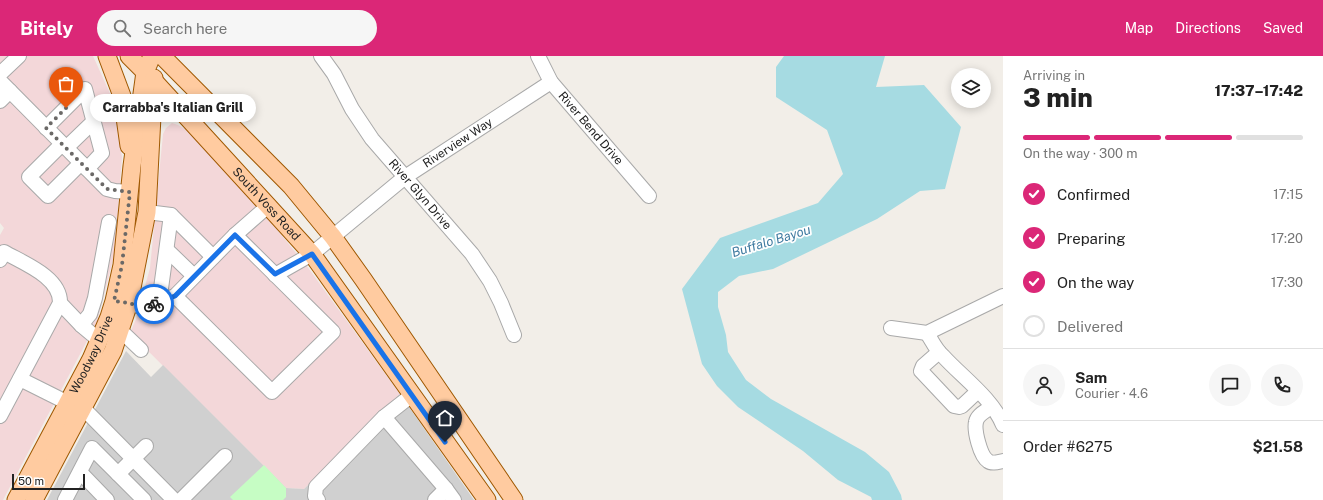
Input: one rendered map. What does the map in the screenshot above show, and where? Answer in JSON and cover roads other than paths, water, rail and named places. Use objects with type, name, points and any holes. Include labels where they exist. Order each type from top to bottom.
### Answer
[{"type":"main road","points":[[107,56],[122,96],[132,166]]},
{"type":"main road","name":"South Voss Road","points":[[129,56],[312,254],[487,500]]},
{"type":"main road","name":"Woodway Drive","points":[[16,500],[76,405],[113,351],[120,330],[122,265],[132,166],[153,56]]},
{"type":"main road","points":[[162,56],[291,186],[333,237],[514,500]]},
{"type":"main road","name":"Woodway Drive","points":[[34,500],[76,405],[99,340],[122,302],[147,212],[149,76]]},
{"type":"main road","points":[[412,395],[433,381]]},
{"type":"street","points":[[0,74],[19,56]]},
{"type":"street","name":"River Glyn Drive","points":[[321,56],[334,74],[352,109],[372,139],[472,254],[490,281],[514,335]]},
{"type":"street","name":"River Bend Drive","points":[[538,56],[551,82],[650,196]]},
{"type":"street","name":"Riverview Way","points":[[275,274],[312,254],[405,177],[551,82]]},
{"type":"street","points":[[46,128],[86,89],[93,122],[102,153],[48,196],[29,177],[93,122]]},
{"type":"street","points":[[3,91],[46,128],[107,189],[130,192]]},
{"type":"street","points":[[96,298],[122,302],[145,308],[175,296],[235,235],[268,206]]},
{"type":"street","points":[[147,212],[171,215],[213,257]]},
{"type":"street","points":[[159,302],[171,215]]},
{"type":"street","points":[[81,325],[90,314],[96,298],[109,222]]},
{"type":"street","points":[[175,296],[272,392],[333,332],[235,235]]},
{"type":"street","points":[[167,250],[194,276]]},
{"type":"street","points":[[0,260],[4,252],[48,276],[60,295],[60,303],[0,416]]},
{"type":"street","points":[[891,328],[926,334],[1003,296]]},
{"type":"street","points":[[60,303],[81,325],[99,340]]},
{"type":"street","points":[[120,330],[141,350]]},
{"type":"street","points":[[926,334],[939,352],[978,391],[1000,418],[1003,425]]},
{"type":"street","points":[[939,352],[923,366],[921,371],[954,406],[962,406],[978,391]]},
{"type":"street","points":[[20,379],[76,405],[133,458],[174,500]]},
{"type":"street","points":[[318,500],[315,496],[316,487],[384,417],[412,395]]},
{"type":"street","points":[[991,407],[978,417],[975,428],[980,449],[988,461],[993,463],[1003,461]]},
{"type":"street","points":[[384,417],[450,494],[435,500]]},
{"type":"street","points":[[118,474],[146,446]]},
{"type":"street","points":[[65,500],[92,448],[144,500]]},
{"type":"street","points":[[180,500],[225,456]]},
{"type":"street","points":[[80,472],[108,500]]},
{"type":"water","name":"Buffalo Bayou","points":[[784,56],[885,56],[876,87],[924,85],[961,127],[945,189],[920,191],[877,219],[773,269],[739,276],[718,292],[718,307],[726,335],[728,352],[746,380],[771,399],[865,452],[889,472],[902,500],[872,500],[871,497],[838,480],[803,451],[738,407],[717,386],[702,364],[682,289],[720,238],[818,203],[843,174],[827,130],[776,97],[776,67]]},
{"type":"place","name":"Carrabba's Italian Grill","points":[[66,108]]}]
